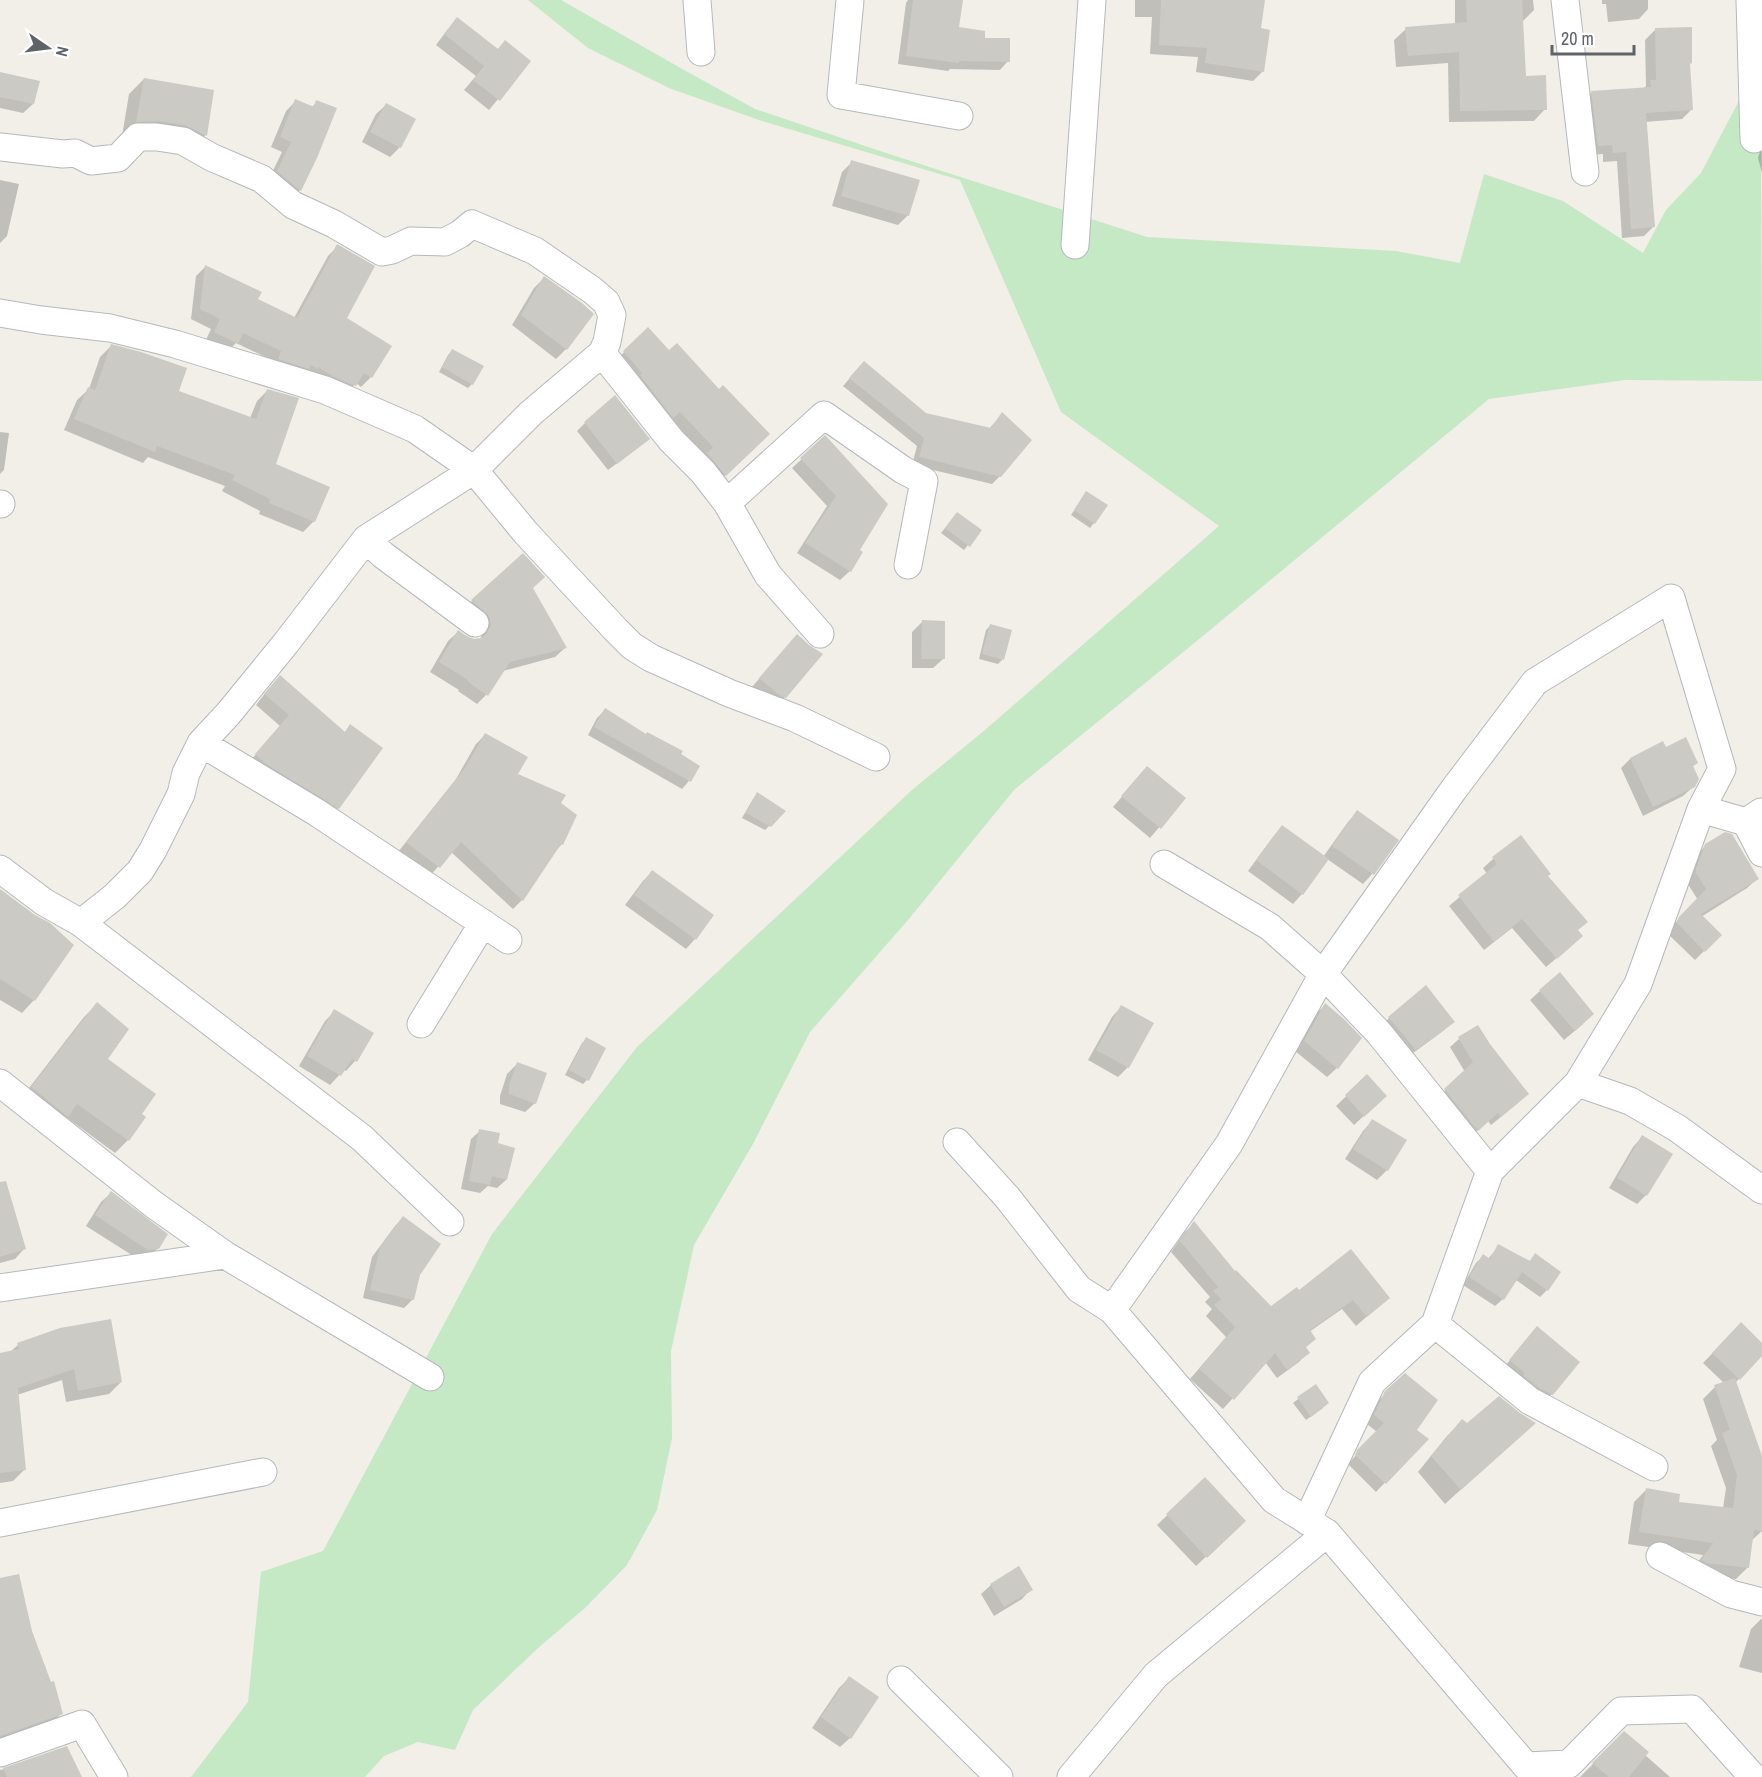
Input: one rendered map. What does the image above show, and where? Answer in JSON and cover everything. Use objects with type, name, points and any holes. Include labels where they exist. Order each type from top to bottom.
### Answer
[{"type":"street","points":[[697,0],[701,52]]},
{"type":"street","points":[[850,0],[842,95],[959,116]]},
{"type":"street","points":[[1075,245],[1092,0]]},
{"type":"street","points":[[1565,0],[1585,172]]},
{"type":"street","points":[[1750,0],[1754,140]]},
{"type":"street","points":[[0,147],[63,154],[75,153],[91,161],[118,158],[138,137],[183,141],[212,157],[262,179],[293,205],[334,224],[382,252],[411,241],[445,242],[472,224],[535,251],[592,290],[606,302],[612,315],[607,342],[602,353],[531,413],[474,470],[366,539],[279,652],[201,743],[186,773],[181,794],[140,871],[115,896],[81,923]]},
{"type":"street","points":[[0,313],[110,328],[175,344],[325,390],[415,429],[474,470],[526,533],[632,646],[651,658],[729,693],[795,718],[876,757]]},
{"type":"street","points":[[602,353],[671,440],[703,472],[727,502],[768,575],[820,634]]},
{"type":"street","points":[[727,502],[824,415],[903,470],[924,481],[908,565]]},
{"type":"street","points":[[366,539],[383,555],[474,623]]},
{"type":"street","points":[[1071,1777],[1156,1675],[1317,1527],[1372,1382],[1435,1324],[1490,1171],[1578,1083],[1638,984],[1701,808],[1722,769],[1671,598],[1535,682],[1454,789],[1323,974],[1229,1144],[1112,1310]]},
{"type":"street","points":[[201,743],[316,812],[507,940]]},
{"type":"street","points":[[1701,808],[1754,817],[1762,853]]},
{"type":"street","points":[[1164,864],[1270,927],[1323,974],[1379,1034],[1490,1171]]},
{"type":"street","points":[[0,869],[44,902],[81,923],[362,1138],[450,1222]]},
{"type":"street","points":[[421,1024],[483,923]]},
{"type":"street","points":[[0,1083],[153,1204],[225,1255],[430,1377]]},
{"type":"street","points":[[1578,1083],[1630,1101],[1677,1128],[1762,1190]]},
{"type":"street","points":[[957,1142],[1006,1197],[1079,1289],[1112,1310],[1274,1500],[1317,1527],[1526,1766],[1569,1764],[1622,1711],[1692,1709],[1753,1777]]},
{"type":"street","points":[[0,1288],[225,1255]]},
{"type":"street","points":[[1435,1324],[1530,1401],[1653,1467]]},
{"type":"street","points":[[0,1523],[263,1472]]},
{"type":"street","points":[[1660,1557],[1731,1594],[1762,1602]]},
{"type":"street","points":[[901,1680],[999,1777]]},
{"type":"street","points":[[0,1752],[82,1724],[114,1777]]},
{"type":"green space","points":[[528,0],[561,0],[755,109],[1147,237],[1396,251],[1460,263],[1484,174],[1563,201],[1643,253],[1666,210],[1701,173],[1742,95],[1761,129],[1762,381],[1625,380],[1489,399],[1014,790],[908,920],[810,1032],[754,1142],[694,1245],[671,1351],[672,1438],[657,1510],[627,1565],[585,1608],[538,1648],[473,1710],[455,1750],[418,1742],[384,1756],[365,1777],[191,1777],[248,1702],[261,1572],[323,1551],[492,1234],[637,1047],[912,790],[985,730],[1219,526],[1061,412],[960,180],[759,120],[669,88],[588,48]]},
{"type":"building","points":[[913,0],[963,0],[959,27],[985,31],[985,38],[1010,38],[1010,62],[959,61],[959,63],[906,56]]},
{"type":"building","points":[[1161,0],[1265,0],[1261,28],[1270,30],[1264,72],[1205,63],[1207,48],[1159,45]]},
{"type":"building","points":[[1466,0],[1522,0],[1526,76],[1546,75],[1547,110],[1460,111],[1459,52],[1408,56],[1405,27],[1467,22]]},
{"type":"building","points":[[457,17],[498,49],[505,40],[531,61],[500,101],[473,80],[484,66],[444,34]]},
{"type":"building","points":[[1692,27],[1692,63],[1690,64],[1693,110],[1646,113],[1655,227],[1631,229],[1626,152],[1613,153],[1612,145],[1598,146],[1591,91],[1651,87],[1650,80],[1656,80],[1655,28]]},
{"type":"building","points":[[0,72],[40,81],[34,104],[0,97]]},
{"type":"building","points":[[144,78],[214,90],[207,136],[185,125],[159,121],[136,122]]},
{"type":"building","points":[[295,99],[314,107],[316,100],[337,108],[301,191],[277,171],[291,142],[280,137]]},
{"type":"building","points":[[386,103],[416,119],[401,148],[370,132]]},
{"type":"building","points":[[851,160],[920,180],[909,216],[841,196]]},
{"type":"building","points":[[337,244],[375,266],[347,318],[392,346],[372,378],[364,373],[356,386],[318,367],[317,369],[311,365],[309,369],[278,359],[281,351],[243,333],[238,344],[214,332],[220,319],[200,309],[205,265],[262,292],[258,299],[297,318]]},
{"type":"building","points":[[544,276],[594,314],[567,350],[521,315]]},
{"type":"building","points":[[648,327],[669,350],[677,343],[719,389],[723,385],[770,434],[726,476],[707,453],[713,447],[680,412],[673,418],[640,375],[642,373],[623,351]]},
{"type":"building","points":[[111,344],[187,368],[179,391],[256,419],[267,389],[299,398],[276,464],[330,487],[315,522],[269,503],[270,499],[232,480],[235,475],[157,446],[155,452],[74,419],[88,387],[95,390]]},
{"type":"building","points":[[452,349],[484,366],[473,385],[442,367]]},
{"type":"building","points":[[864,361],[926,413],[991,428],[1002,412],[1032,440],[1001,477],[919,457],[924,438],[849,378]]},
{"type":"building","points":[[615,395],[650,439],[617,464],[584,422]]},
{"type":"building","points":[[825,435],[888,504],[860,550],[863,552],[851,572],[805,543],[836,496],[800,458]]},
{"type":"building","points":[[1086,491],[1108,505],[1095,524],[1074,510]]},
{"type":"building","points":[[957,512],[982,530],[970,547],[945,528]]},
{"type":"building","points":[[523,553],[545,577],[533,588],[567,648],[510,662],[488,696],[439,662],[458,630],[474,639],[481,638],[487,633],[491,625],[489,616],[471,600]]},
{"type":"building","points":[[922,620],[945,621],[945,659],[921,659]]},
{"type":"building","points":[[990,624],[1012,630],[1004,660],[982,654]]},
{"type":"building","points":[[797,634],[823,654],[786,698],[759,678]]},
{"type":"building","points":[[280,675],[345,732],[350,724],[383,748],[339,809],[266,764],[255,754],[289,715],[264,694]]},
{"type":"building","points":[[605,708],[646,734],[647,732],[683,751],[681,754],[700,766],[691,782],[594,727]]},
{"type":"building","points":[[485,733],[528,757],[518,774],[566,795],[561,803],[577,815],[563,845],[561,844],[523,901],[461,842],[440,868],[406,842],[465,768]]},
{"type":"building","points":[[1686,737],[1698,763],[1693,766],[1699,779],[1695,787],[1653,807],[1630,758],[1663,741],[1666,747]]},
{"type":"building","points":[[1147,766],[1186,798],[1161,829],[1121,796]]},
{"type":"building","points":[[757,792],[786,811],[771,827],[746,813]]},
{"type":"building","points":[[1357,810],[1399,840],[1374,875],[1332,846]]},
{"type":"building","points":[[1282,825],[1329,859],[1303,895],[1256,860]]},
{"type":"building","points":[[1725,832],[1732,834],[1759,879],[1701,914],[1722,935],[1705,952],[1677,923],[1679,917],[1706,889],[1695,871],[1705,844]]},
{"type":"building","points":[[1521,835],[1551,874],[1548,876],[1588,922],[1578,930],[1583,936],[1557,959],[1522,919],[1494,942],[1458,895],[1497,864],[1492,857]]},
{"type":"building","points":[[652,870],[714,915],[696,940],[634,895]]},
{"type":"building","points":[[0,889],[35,915],[50,923],[74,945],[35,1001],[0,979]]},
{"type":"building","points":[[1560,972],[1594,1014],[1575,1031],[1539,990]]},
{"type":"building","points":[[1426,985],[1455,1022],[1416,1050],[1388,1017]]},
{"type":"building","points":[[97,1002],[129,1029],[108,1059],[156,1094],[142,1114],[146,1117],[129,1141],[77,1104],[68,1117],[31,1087]]},
{"type":"building","points":[[1325,1003],[1362,1038],[1338,1069],[1304,1041]]},
{"type":"building","points":[[1121,1005],[1154,1023],[1129,1068],[1096,1050]]},
{"type":"building","points":[[334,1009],[374,1033],[357,1062],[352,1059],[341,1076],[307,1056]]},
{"type":"building","points":[[1478,1025],[1529,1094],[1501,1117],[1498,1113],[1478,1131],[1444,1089],[1473,1062],[1458,1037]]},
{"type":"building","points":[[586,1037],[606,1048],[589,1081],[569,1070]]},
{"type":"building","points":[[517,1062],[547,1073],[536,1104],[509,1094],[509,1085]]},
{"type":"building","points":[[1367,1074],[1387,1096],[1364,1117],[1345,1095]]},
{"type":"building","points":[[1372,1119],[1407,1140],[1388,1171],[1353,1149]]},
{"type":"building","points":[[479,1129],[500,1133],[498,1143],[515,1148],[507,1180],[492,1176],[490,1185],[469,1181]]},
{"type":"building","points":[[1642,1135],[1673,1154],[1647,1196],[1617,1178]]},
{"type":"building","points":[[6,1181],[26,1249],[0,1257],[0,1182]]},
{"type":"building","points":[[111,1191],[168,1234],[159,1249],[148,1250],[95,1215]]},
{"type":"building","points":[[403,1216],[441,1244],[420,1275],[414,1300],[370,1290],[380,1247]]},
{"type":"building","points":[[1194,1221],[1235,1271],[1271,1306],[1297,1287],[1299,1290],[1351,1249],[1390,1298],[1367,1317],[1353,1300],[1310,1330],[1316,1339],[1306,1347],[1310,1353],[1287,1370],[1275,1353],[1234,1400],[1199,1369],[1235,1327],[1214,1305],[1221,1299],[1213,1291],[1218,1287],[1180,1241]]},
{"type":"building","points":[[1498,1244],[1530,1261],[1535,1253],[1561,1272],[1548,1291],[1522,1272],[1504,1300],[1469,1277],[1483,1254],[1490,1259]]},
{"type":"building","points":[[111,1319],[122,1382],[78,1391],[74,1369],[18,1388],[26,1470],[0,1473],[0,1353],[19,1349],[17,1343],[60,1328]]},
{"type":"building","points":[[1741,1322],[1762,1343],[1762,1356],[1740,1380],[1712,1353]]},
{"type":"building","points":[[1537,1326],[1580,1362],[1553,1395],[1539,1388],[1509,1360]]},
{"type":"building","points":[[1405,1373],[1438,1400],[1417,1430],[1429,1439],[1386,1484],[1355,1455],[1357,1450],[1384,1423],[1374,1415],[1385,1391]]},
{"type":"building","points":[[1735,1378],[1762,1456],[1762,1531],[1754,1530],[1749,1568],[1706,1563],[1701,1560],[1713,1543],[1639,1532],[1646,1488],[1680,1494],[1679,1502],[1733,1508],[1737,1475],[1722,1433],[1730,1430],[1714,1385]]},
{"type":"building","points":[[1316,1384],[1329,1403],[1311,1417],[1297,1397]]},
{"type":"building","points":[[1499,1396],[1536,1423],[1461,1490],[1431,1456],[1462,1419],[1467,1423]]},
{"type":"building","points":[[1205,1477],[1246,1521],[1207,1558],[1166,1514]]},
{"type":"building","points":[[1019,1566],[1033,1590],[1004,1607],[990,1584]]},
{"type":"building","points":[[19,1574],[32,1631],[51,1682],[54,1681],[63,1714],[0,1736],[0,1578]]},
{"type":"building","points":[[849,1676],[879,1697],[851,1739],[821,1717]]},
{"type":"building","points":[[1624,1731],[1649,1752],[1629,1777],[1609,1777],[1592,1763]]},
{"type":"building","points":[[67,1746],[82,1777],[7,1777],[3,1768]]}]
